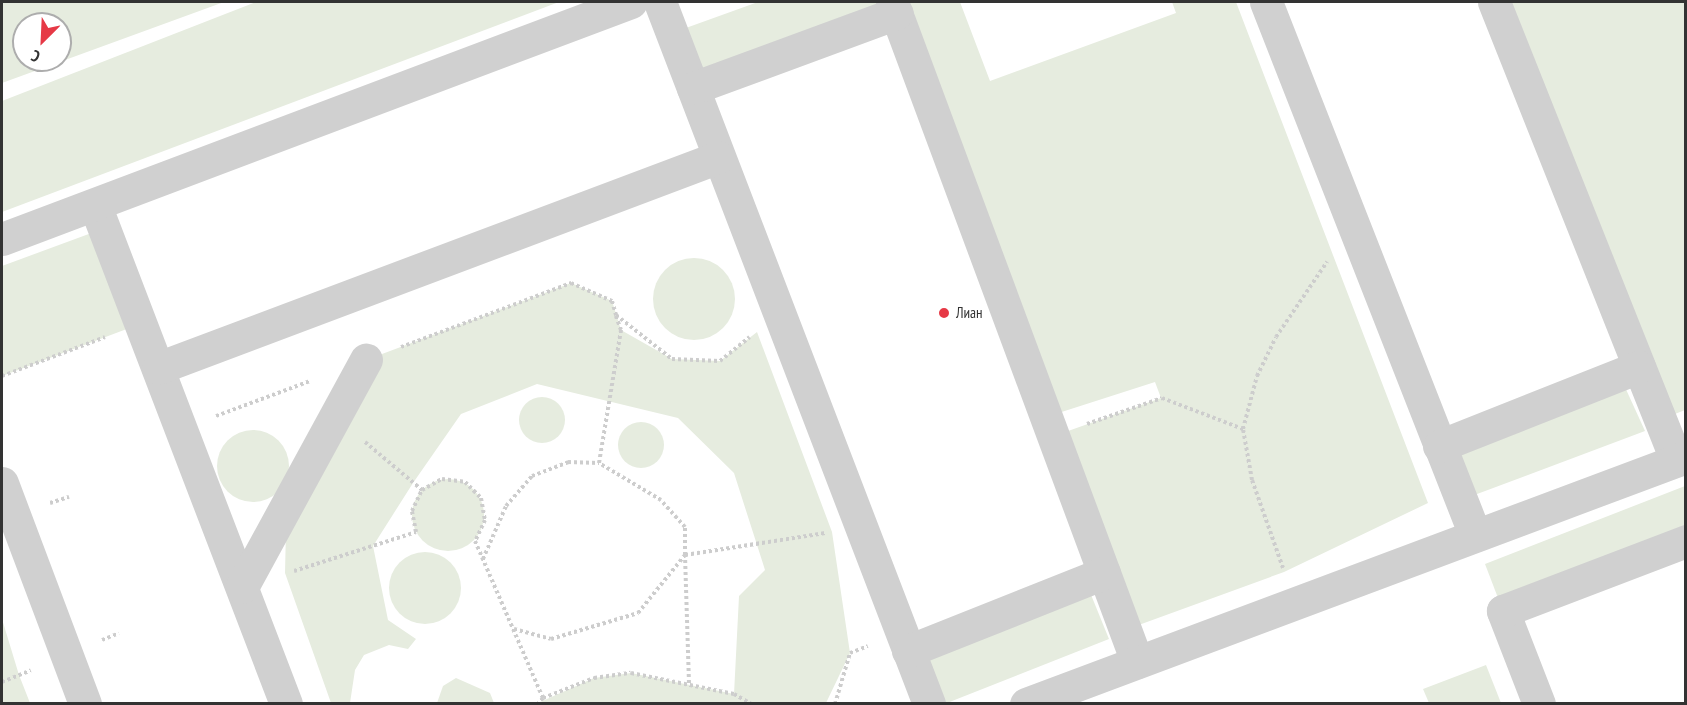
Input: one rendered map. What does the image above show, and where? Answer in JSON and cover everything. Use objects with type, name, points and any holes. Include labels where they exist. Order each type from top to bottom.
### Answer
[{"type":"lane","points":[[2,239],[631,2]]},
{"type":"lane","points":[[660,2],[929,704]]},
{"type":"lane","points":[[1266,2],[1475,536]]},
{"type":"lane","points":[[1026,704],[1681,459],[1639,366],[1494,2]]},
{"type":"lane","points":[[693,88],[895,7],[1137,662]]},
{"type":"lane","points":[[158,368],[719,157]]},
{"type":"lane","points":[[95,204],[286,704]]},
{"type":"lane","points":[[242,587],[366,360]]},
{"type":"lane","points":[[1440,446],[1639,366]]},
{"type":"lane","points":[[2,483],[85,704]]},
{"type":"lane","points":[[1539,704],[1503,611],[1686,541]]},
{"type":"lane","points":[[905,642],[1104,573]]},
{"type":"path","points":[[1295,603],[1252,480],[1243,429],[1257,376],[1276,337],[1353,224]]},
{"type":"path","points":[[181,429],[571,284],[612,301],[621,330],[598,463]]},
{"type":"path","points":[[616,315],[672,358],[720,361],[757,332],[771,291]]},
{"type":"path","points":[[2,376],[140,324]]},
{"type":"path","points":[[1054,436],[1161,398],[1243,429]]},
{"type":"path","points":[[483,559],[506,506],[531,476],[568,462],[598,463],[661,500],[685,527],[688,683]]},
{"type":"path","points":[[242,587],[416,532],[412,511],[422,490],[442,479],[465,482],[481,498],[485,520],[475,541],[543,698]]},
{"type":"path","points":[[513,628],[551,639],[638,613],[685,555],[861,527]]},
{"type":"path","points":[[836,704],[850,653],[905,642]]},
{"type":"path","points":[[538,704],[543,698],[594,678],[631,673],[688,683],[751,704]]},
{"type":"shaded area","points":[[2,2],[224,2],[72,57],[72,12],[12,12],[12,72],[32,72],[2,83]]},
{"type":"shaded area","points":[[256,2],[559,2],[2,212],[2,101]]},
{"type":"shaded area","points":[[758,2],[960,2],[990,81],[1176,13],[1172,2],[1236,2],[1428,503],[1284,572],[1125,630],[1054,436],[1161,398],[1155,382],[1046,417],[897,14],[693,88],[672,33]]},
{"type":"shaded area","points":[[1494,2],[1685,2],[1685,410],[1660,420]]},
{"type":"shaded area","points":[[105,228],[140,324],[2,376],[2,266]]},
{"type":"shaded area","points":[[694,258],[710,261],[723,270],[732,283],[735,299],[732,315],[723,328],[710,337],[694,340],[678,337],[665,328],[656,315],[653,299],[656,283],[665,270],[678,261]]},
{"type":"shaded area","points":[[571,283],[612,301],[621,330],[672,359],[720,361],[757,332],[832,532],[850,653],[826,703],[538,703],[594,678],[631,673],[734,694],[739,596],[765,570],[734,473],[678,418],[537,384],[461,414],[413,483],[373,546],[388,620],[416,639],[408,649],[389,645],[364,655],[355,670],[350,703],[331,703],[285,573],[286,529],[366,360]]},
{"type":"shaded area","points":[[1619,374],[1645,431],[1461,500],[1439,446]]},
{"type":"shaded area","points":[[542,397],[558,404],[565,420],[558,436],[542,443],[526,436],[519,420],[526,404]]},
{"type":"shaded area","points":[[641,422],[657,429],[664,445],[657,461],[641,468],[625,461],[618,445],[625,429]]},
{"type":"shaded area","points":[[253,430],[273,436],[283,446],[289,466],[283,486],[273,496],[253,502],[233,496],[223,486],[217,466],[223,446],[233,436]]},
{"type":"shaded area","points":[[448,479],[468,485],[478,495],[484,515],[478,535],[468,545],[448,551],[428,545],[418,535],[412,515],[418,495],[428,485]]},
{"type":"shaded area","points":[[1685,486],[1685,541],[1503,611],[1485,564]]},
{"type":"shaded area","points":[[425,552],[445,558],[455,568],[461,588],[455,608],[445,618],[425,624],[405,618],[395,608],[389,588],[395,568],[405,558]]},
{"type":"shaded area","points":[[1085,580],[1109,639],[947,703],[929,703],[908,651]]},
{"type":"shaded area","points":[[2,619],[19,675],[30,703],[2,703]]},
{"type":"shaded area","points":[[1486,665],[1501,703],[1429,703],[1423,689]]},
{"type":"shaded area","points":[[456,678],[490,693],[494,703],[437,703],[443,686]]},
{"type":"place","name":"Лиан","points":[[944,313]]}]
